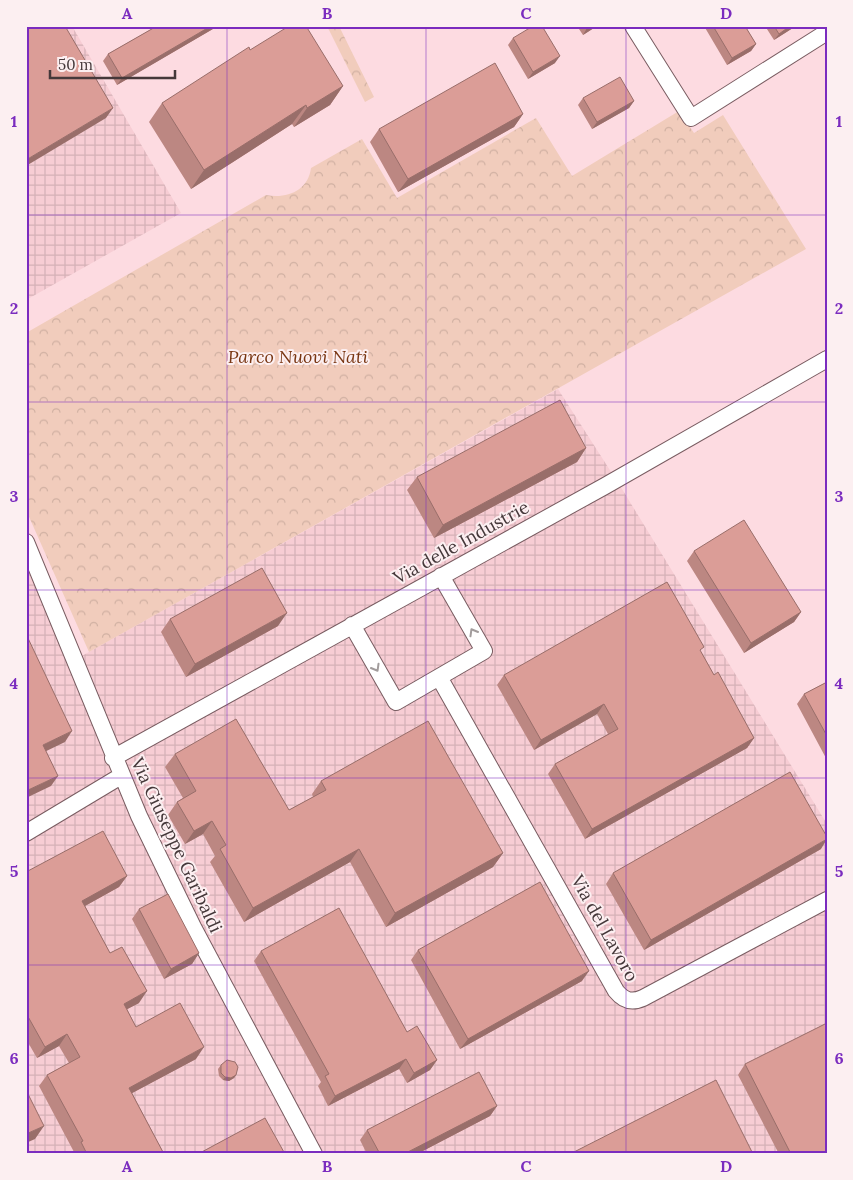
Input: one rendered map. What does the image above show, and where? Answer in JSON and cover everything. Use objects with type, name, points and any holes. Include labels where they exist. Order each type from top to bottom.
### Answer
[{"type":"street","points":[[632,26],[691,118],[827,32]]},
{"type":"street","name":"Via delle Industrie","points":[[113,758],[827,359]]},
{"type":"street","name":"Via Giuseppe Garibaldi","points":[[26,542],[113,758],[181,904],[314,1154]]},
{"type":"street","points":[[352,625],[396,702],[484,651],[441,576]]},
{"type":"street","name":"Via del Lavoro","points":[[439,677],[616,991],[623,999],[634,1001],[643,998],[827,900]]},
{"type":"street","points":[[26,833],[121,776]]},
{"type":"shaded area","points":[[26,26],[72,26],[181,213],[26,300]]},
{"type":"shaded area","points":[[558,389],[622,489],[827,824],[827,1154],[26,1154],[26,550],[71,662]]},
{"type":"green space","points":[[327,26],[339,26],[374,97],[365,102]]},
{"type":"green space","name":"Parco Nuovi Nati","points":[[679,111],[694,133],[723,115],[806,249],[89,652],[26,510],[26,333],[266,195],[281,196],[295,192],[306,182],[311,168],[362,139],[397,198],[536,118],[572,176]]},
{"type":"building","points":[[26,26],[65,26],[113,108],[26,160]]},
{"type":"building","points":[[157,26],[211,26],[122,78],[108,54]]},
{"type":"building","points":[[289,26],[306,26],[343,86],[307,108],[306,105],[204,170],[162,103],[249,47],[250,50]]},
{"type":"building","points":[[533,26],[542,26],[560,56],[533,72],[513,38]]},
{"type":"building","points":[[713,26],[745,26],[756,44],[732,58]]},
{"type":"building","points":[[774,26],[790,26],[779,34]]},
{"type":"building","points":[[495,63],[523,114],[408,179],[379,129]]},
{"type":"building","points":[[620,77],[634,101],[597,122],[583,98]]},
{"type":"building","points":[[560,400],[586,448],[443,525],[417,477]]},
{"type":"building","points":[[744,520],[801,612],[751,643],[694,551]]},
{"type":"building","points":[[262,568],[287,613],[195,664],[170,619]]},
{"type":"building","points":[[667,582],[704,647],[700,650],[714,675],[718,672],[754,738],[592,829],[555,764],[618,729],[604,704],[541,740],[504,675]]},
{"type":"building","points":[[26,634],[72,731],[43,745],[58,776],[26,791]]},
{"type":"building","points":[[827,682],[827,736],[804,694]]},
{"type":"building","points":[[236,719],[289,810],[326,790],[321,781],[428,721],[503,853],[395,913],[359,849],[253,908],[220,849],[226,845],[212,821],[194,831],[177,802],[196,791],[175,754]]},
{"type":"building","points":[[790,772],[827,839],[651,940],[613,873]]},
{"type":"building","points":[[103,831],[127,876],[82,901],[110,953],[122,947],[147,991],[124,1004],[136,1027],[180,1003],[204,1047],[129,1088],[164,1154],[87,1154],[81,1142],[83,1141],[47,1075],[80,1057],[67,1034],[45,1047],[26,1013],[26,872]]},
{"type":"building","points":[[540,882],[589,971],[468,1039],[418,950]]},
{"type":"building","points":[[168,894],[199,953],[171,969],[139,909]]},
{"type":"building","points":[[339,908],[407,1032],[417,1026],[437,1060],[414,1073],[406,1059],[335,1096],[325,1076],[329,1074],[261,951]]},
{"type":"building","points":[[827,1023],[827,1154],[791,1154],[745,1064]]},
{"type":"building","points":[[227,1060],[235,1062],[238,1067],[236,1075],[231,1078],[225,1077],[221,1073],[221,1065]]},
{"type":"building","points":[[479,1072],[497,1106],[404,1154],[380,1154],[367,1130]]},
{"type":"building","points":[[716,1080],[753,1154],[570,1154]]},
{"type":"building","points":[[26,1090],[44,1126],[26,1134]]},
{"type":"building","points":[[265,1118],[285,1154],[198,1154]]}]
